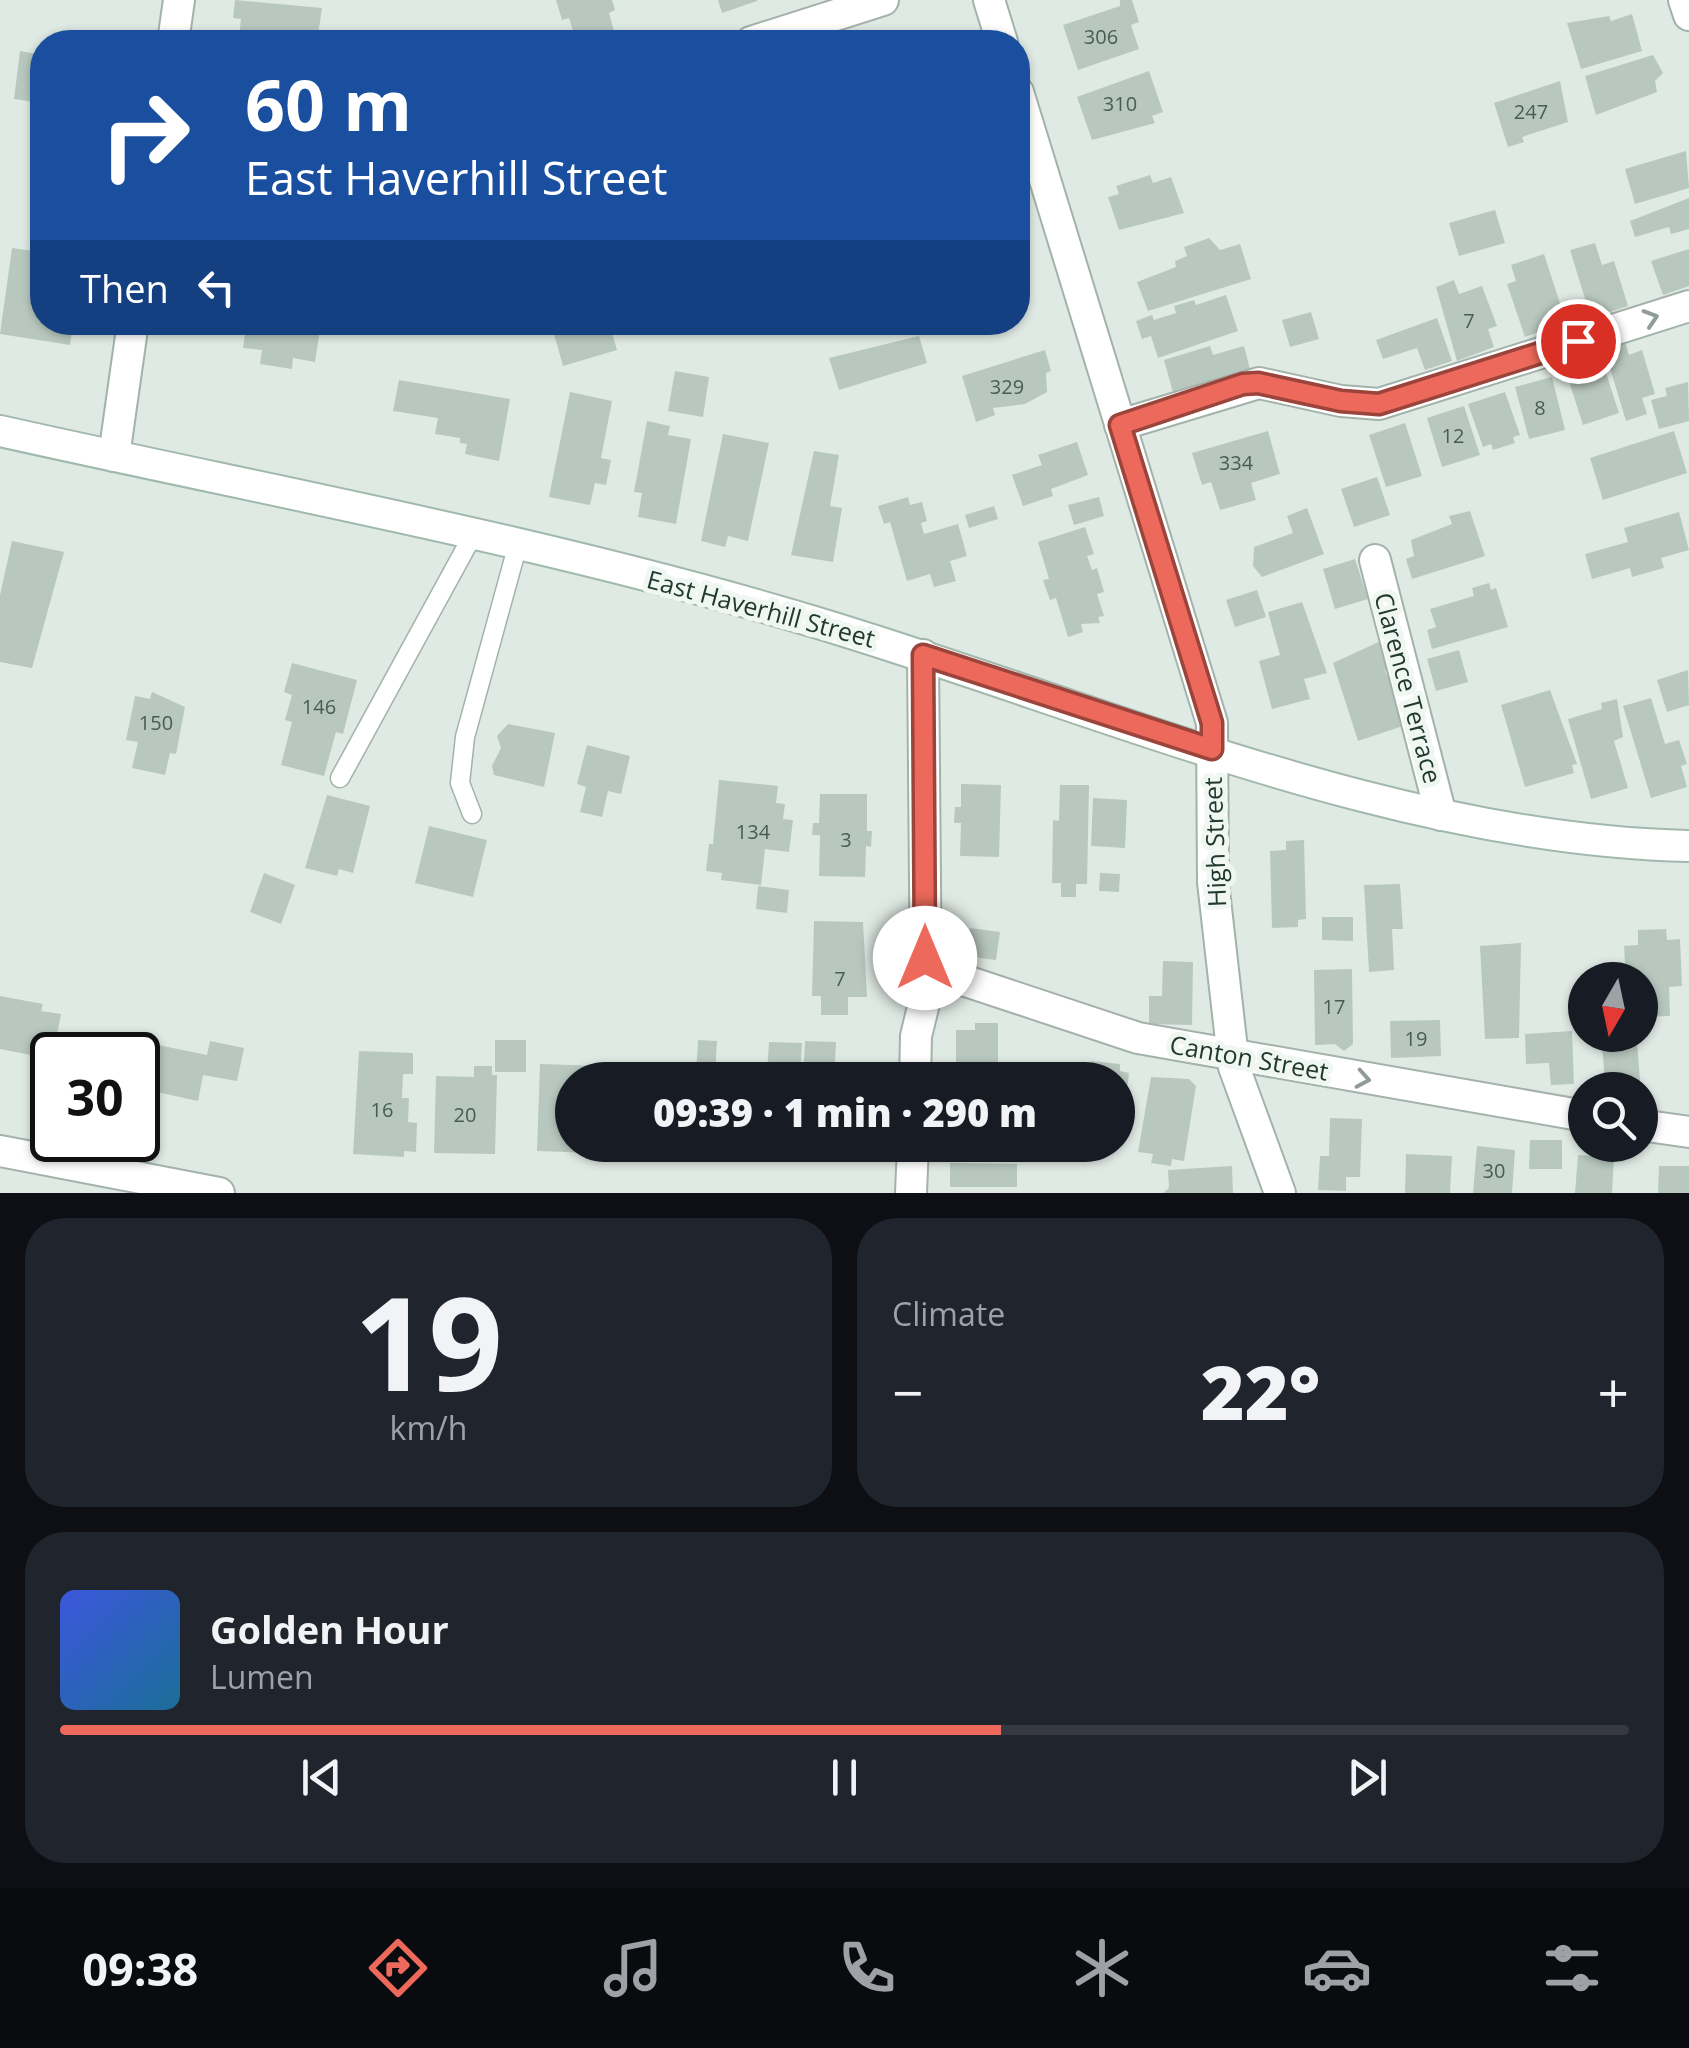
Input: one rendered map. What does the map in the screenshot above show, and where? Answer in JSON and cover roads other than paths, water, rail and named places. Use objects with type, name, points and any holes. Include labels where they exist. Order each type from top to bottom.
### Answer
[{"type":"street","points":[[175,30],[180,0]]},
{"type":"street","points":[[789,30],[883,0]]},
{"type":"street","points":[[989,0],[998,30]]},
{"type":"street","points":[[1684,0],[1689,14]]},
{"type":"street","name":"High Street","points":[[1030,131],[1212,723],[1213,882],[1233,1055],[1280,1193]]},
{"type":"street","points":[[1120,425],[1243,384],[1258,383],[1341,401],[1379,404],[1689,306]]},
{"type":"street","points":[[114,456],[131,335]]},
{"type":"street","name":"East Haverhill Street","points":[[0,431],[474,533],[812,621],[1212,749],[1442,815],[1561,836],[1689,846]]},
{"type":"street","name":"Clarence Terrace","points":[[1375,560],[1442,815]]},
{"type":"street","points":[[915,1062],[916,1036],[926,996],[923,655]]},
{"type":"street","name":"Canton Street","points":[[926,996],[944,981],[963,980],[1138,1038],[1568,1113]]},
{"type":"street","points":[[1658,1127],[1689,1132]]},
{"type":"street","points":[[0,1151],[219,1193]]},
{"type":"street","points":[[911,1193],[912,1162]]},
{"type":"lane","points":[[340,778],[474,533]]},
{"type":"lane","points":[[472,814],[460,782],[465,736],[518,544]]}]
